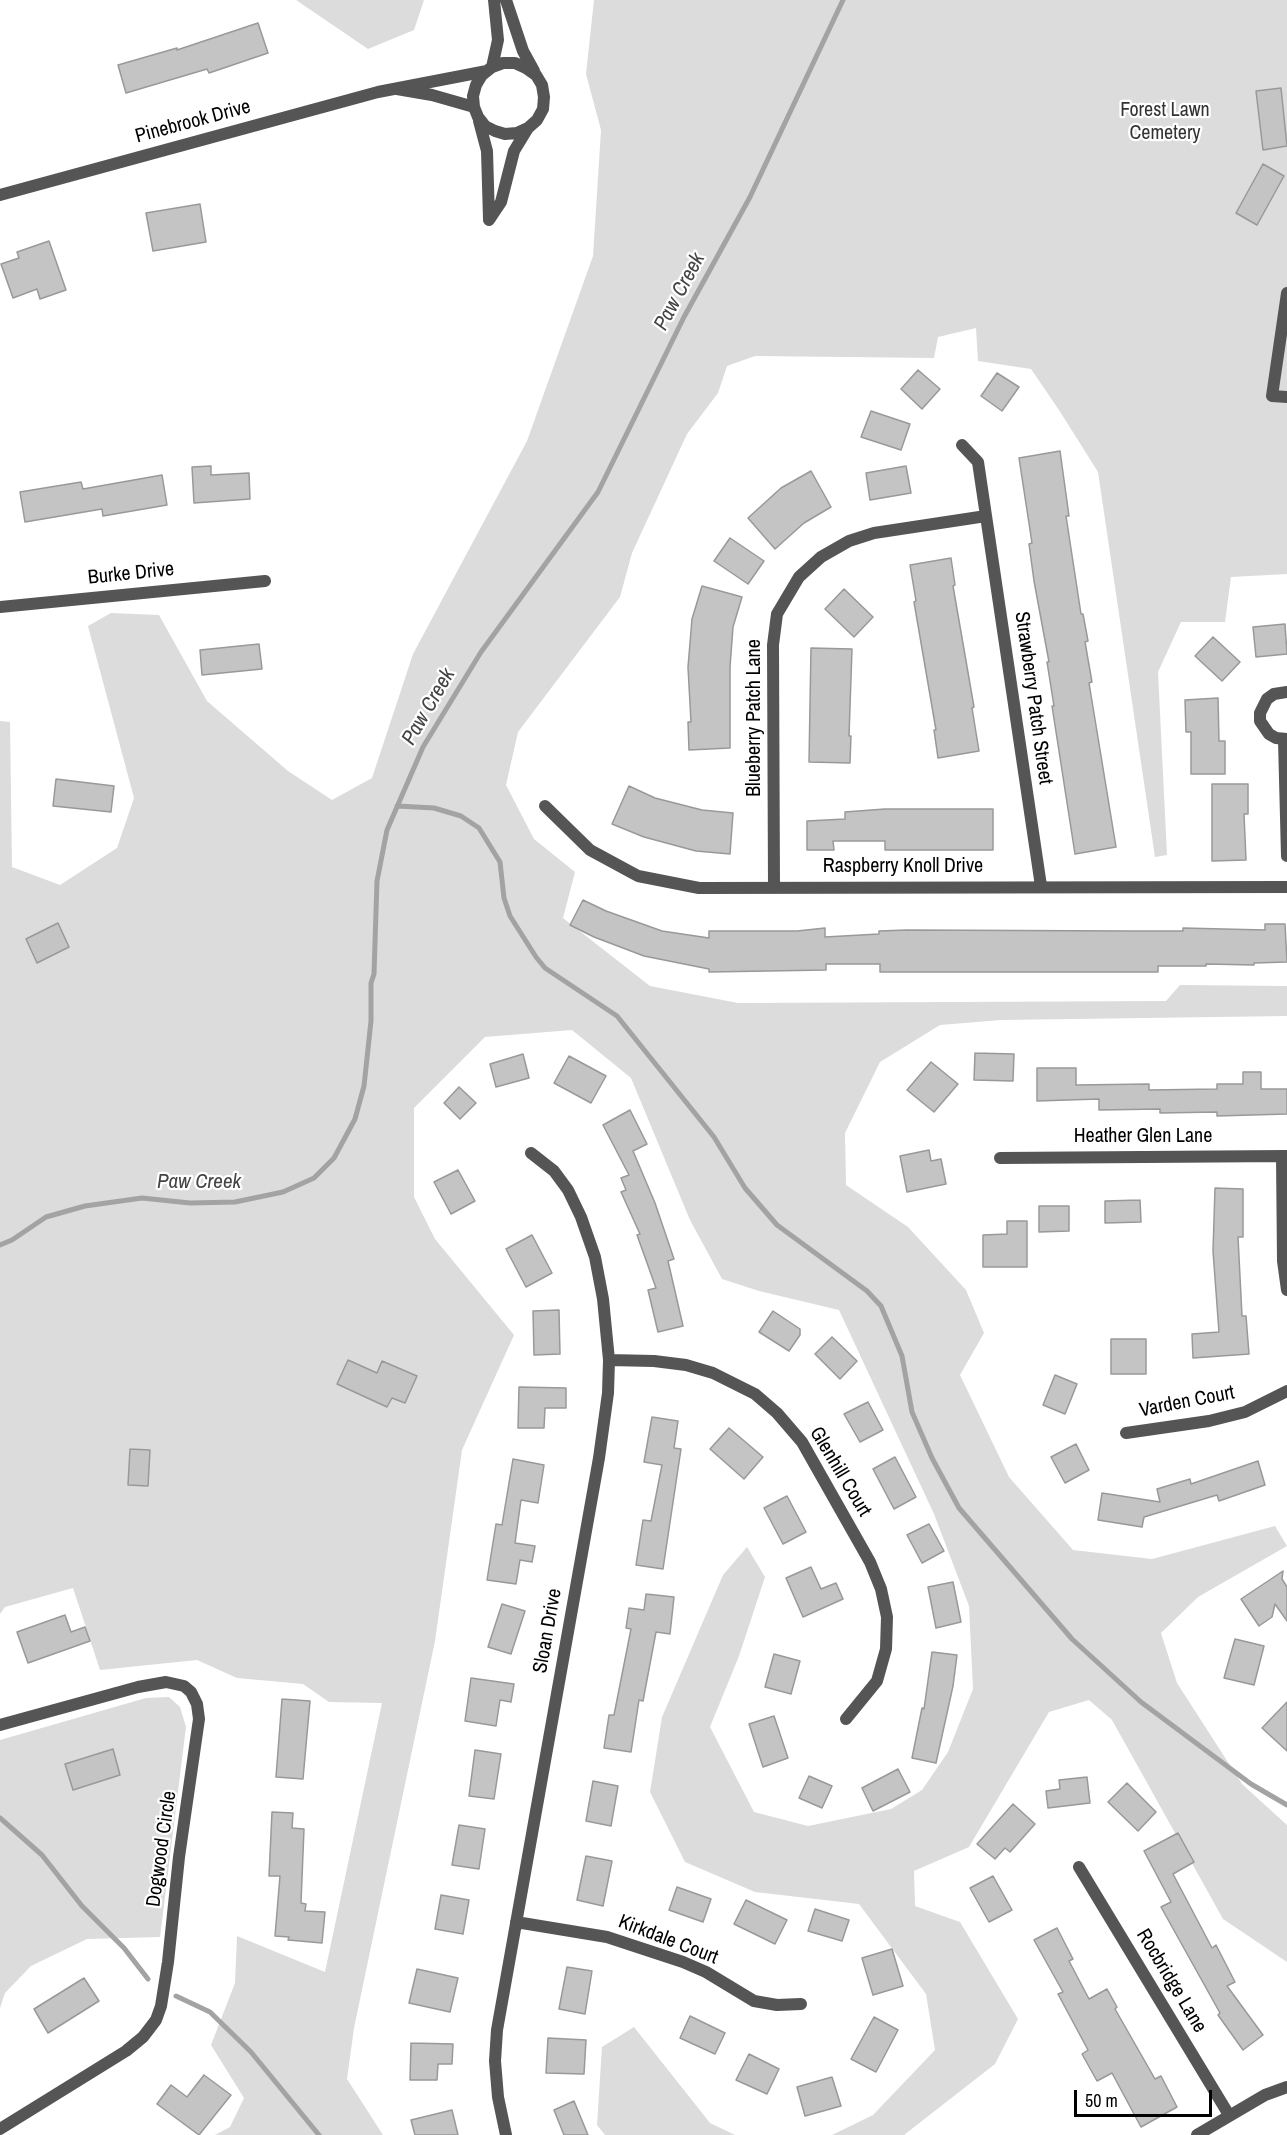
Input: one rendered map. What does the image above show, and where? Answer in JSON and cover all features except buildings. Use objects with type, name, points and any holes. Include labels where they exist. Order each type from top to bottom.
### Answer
[{"type":"street","points":[[494,0],[498,40],[489,69],[476,85],[473,96],[487,151],[489,220],[501,202],[514,151],[528,128],[537,120],[544,103],[542,86],[523,51],[506,0]]},
{"type":"street","points":[[489,69],[503,63],[515,63],[536,75]]},
{"type":"street","name":"Pinebrook Drive","points":[[0,195],[378,92],[489,69]]},
{"type":"street","name":"Pinebrook Drive","points":[[396,89],[432,95],[476,112]]},
{"type":"street","points":[[476,112],[485,126],[495,131],[505,134],[517,133],[528,128]]},
{"type":"street","points":[[1287,293],[1272,396],[1287,397]]},
{"type":"street","name":"Strawberry Patch Street","points":[[962,445],[978,462],[1041,886]]},
{"type":"street","name":"Blueberry Patch Lane","points":[[774,887],[773,645],[777,614],[799,577],[821,557],[849,541],[874,533],[986,516]]},
{"type":"street","name":"Burke Drive","points":[[0,607],[265,581]]},
{"type":"street","points":[[1287,692],[1274,694],[1267,699],[1260,713],[1260,721],[1269,734],[1285,740],[1287,856]]},
{"type":"street","name":"Raspberry Knoll Drive","points":[[545,806],[590,850],[638,876],[699,888],[1287,887]]},
{"type":"street","name":"Sloan Drive","points":[[506,2135],[498,2097],[495,2061],[497,2030],[599,1458],[608,1394],[609,1360],[603,1299],[595,1257],[581,1216],[568,1190],[554,1171],[531,1153]]},
{"type":"street","points":[[1285,1156],[1283,1261],[1287,1290]]},
{"type":"street","name":"Heather Glen Lane","points":[[1000,1158],[1285,1156]]},
{"type":"street","name":"Glenhill Court","points":[[609,1360],[654,1361],[686,1365],[713,1373],[755,1394],[789,1425],[802,1442],[870,1562],[881,1589],[887,1617],[886,1649],[877,1681],[846,1719]]},
{"type":"street","name":"Varden Court","points":[[1126,1433],[1209,1421],[1245,1412],[1287,1391]]},
{"type":"street","name":"Dogwood Circle","points":[[0,1725],[138,1687],[166,1682],[184,1686],[191,1692],[197,1704],[199,1719],[179,1857],[168,1962],[161,2006],[156,2020],[143,2037],[126,2051],[0,2129]]},
{"type":"street","name":"Rocbridge Lane","points":[[1079,1867],[1230,2115]]},
{"type":"street","name":"Kirkdale Court","points":[[516,1922],[607,1937],[706,1972],[754,2001],[777,2005],[801,2004]]},
{"type":"street","points":[[1197,2135],[1265,2094],[1287,2087]]},
{"type":"green space","points":[[296,0],[424,0],[414,30],[368,49]]},
{"type":"green space","name":"Forest Lawn Cemetery","points":[[594,0],[1287,0],[1287,574],[1231,577],[1225,622],[1181,622],[1158,672],[1167,855],[1155,857],[1098,472],[1031,369],[978,361],[976,328],[938,337],[934,358],[755,356],[727,366],[718,393],[687,434],[632,553],[620,597],[518,732],[506,785],[534,839],[575,872],[563,918],[650,986],[738,1003],[1166,1001],[1180,985],[1287,986],[1287,1016],[1001,1020],[940,1025],[880,1062],[845,1133],[846,1185],[908,1227],[966,1290],[984,1333],[960,1375],[1009,1477],[1073,1550],[1152,1559],[1275,1526],[1287,1546],[1198,1597],[1161,1633],[1177,1683],[1242,1784],[1287,1825],[1287,1962],[1223,1919],[1112,1720],[1089,1700],[1049,1712],[969,1847],[914,1871],[915,1906],[960,1922],[1018,2019],[995,2064],[904,2135],[832,2135],[873,2115],[935,2050],[926,1994],[859,1904],[755,1892],[685,1862],[650,1792],[662,1717],[723,1575],[747,1547],[765,1577],[739,1656],[710,1727],[754,1812],[808,1826],[891,1809],[922,1790],[948,1752],[973,1689],[969,1606],[934,1514],[839,1310],[759,1291],[722,1279],[690,1220],[631,1078],[572,1030],[485,1037],[414,1108],[414,1197],[435,1239],[514,1335],[462,1450],[435,1641],[354,2028],[347,2079],[383,2135],[215,2135],[230,2127],[244,2098],[211,2045],[235,1983],[237,1936],[325,1972],[382,1703],[329,1702],[303,1684],[237,1678],[197,1660],[100,1670],[73,1588],[5,1607],[0,1614],[0,721],[10,722],[12,867],[60,885],[117,848],[134,798],[88,626],[111,613],[159,615],[207,701],[288,771],[332,800],[372,778],[413,654],[527,441],[593,256],[601,130],[586,74]]},
{"type":"green space","points":[[169,1697],[180,1707],[186,1727],[160,1937],[87,1939],[31,1966],[5,1993],[0,2008],[0,1740],[146,1698]]},
{"type":"green space","points":[[634,2027],[710,2123],[735,2135],[605,2135],[597,2125],[602,2047]]},
{"type":"waterway","name":"Paw Creek","points":[[0,1245],[12,1240],[46,1217],[85,1206],[142,1198],[190,1203],[235,1202],[283,1192],[314,1178],[334,1158],[355,1119],[364,1086],[371,1021],[371,983],[374,974],[377,881],[387,830],[423,747],[481,652],[598,492],[684,317],[750,197],[843,0]]},
{"type":"waterway","points":[[397,806],[434,808],[461,816],[479,828],[500,862],[504,898],[510,916],[545,968],[617,1016],[714,1137],[745,1188],[777,1225],[867,1291],[881,1306],[902,1356],[912,1412],[932,1458],[959,1508],[1072,1639],[1141,1702],[1251,1784],[1287,1805]]},
{"type":"waterway","points":[[0,1818],[42,1855],[82,1906],[124,1948],[148,1979]]},
{"type":"waterway","points":[[176,1996],[210,2012],[251,2052],[319,2135]]}]
